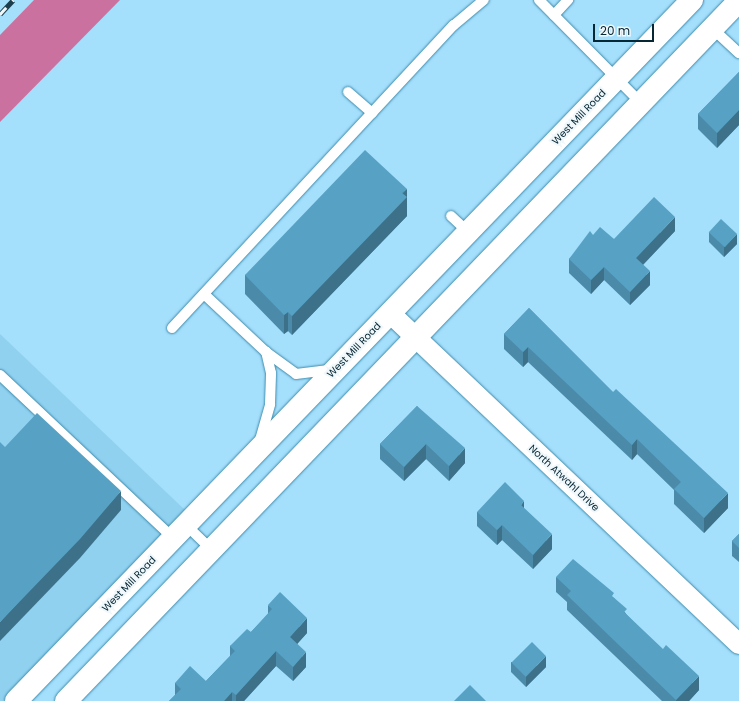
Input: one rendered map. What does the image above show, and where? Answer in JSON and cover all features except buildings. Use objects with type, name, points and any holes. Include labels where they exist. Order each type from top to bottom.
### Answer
[{"type":"main road","name":"West Mill Road","points":[[16,701],[692,0]]},
{"type":"main road","points":[[66,701],[739,1]]},
{"type":"street","name":"North Atwahl Drive","points":[[390,313],[739,644]]},
{"type":"lane","points":[[172,328],[454,25],[484,0]]},
{"type":"lane","points":[[539,0],[616,79],[641,102]]},
{"type":"lane","points":[[554,15],[568,0]]},
{"type":"lane","points":[[712,28],[739,54]]},
{"type":"lane","points":[[348,92],[372,113]]},
{"type":"lane","points":[[451,216],[468,232]]},
{"type":"lane","points":[[204,294],[266,352],[296,374],[336,369]]},
{"type":"lane","points":[[258,450],[270,404],[271,373],[266,352]]},
{"type":"lane","points":[[0,375],[179,532],[212,550]]},
{"type":"shaded area","points":[[34,0],[120,0],[0,122],[0,35]]},
{"type":"shaded area","points":[[0,334],[185,510],[3,701],[0,701]]},
{"type":"railway","points":[[0,14],[13,0]]}]
